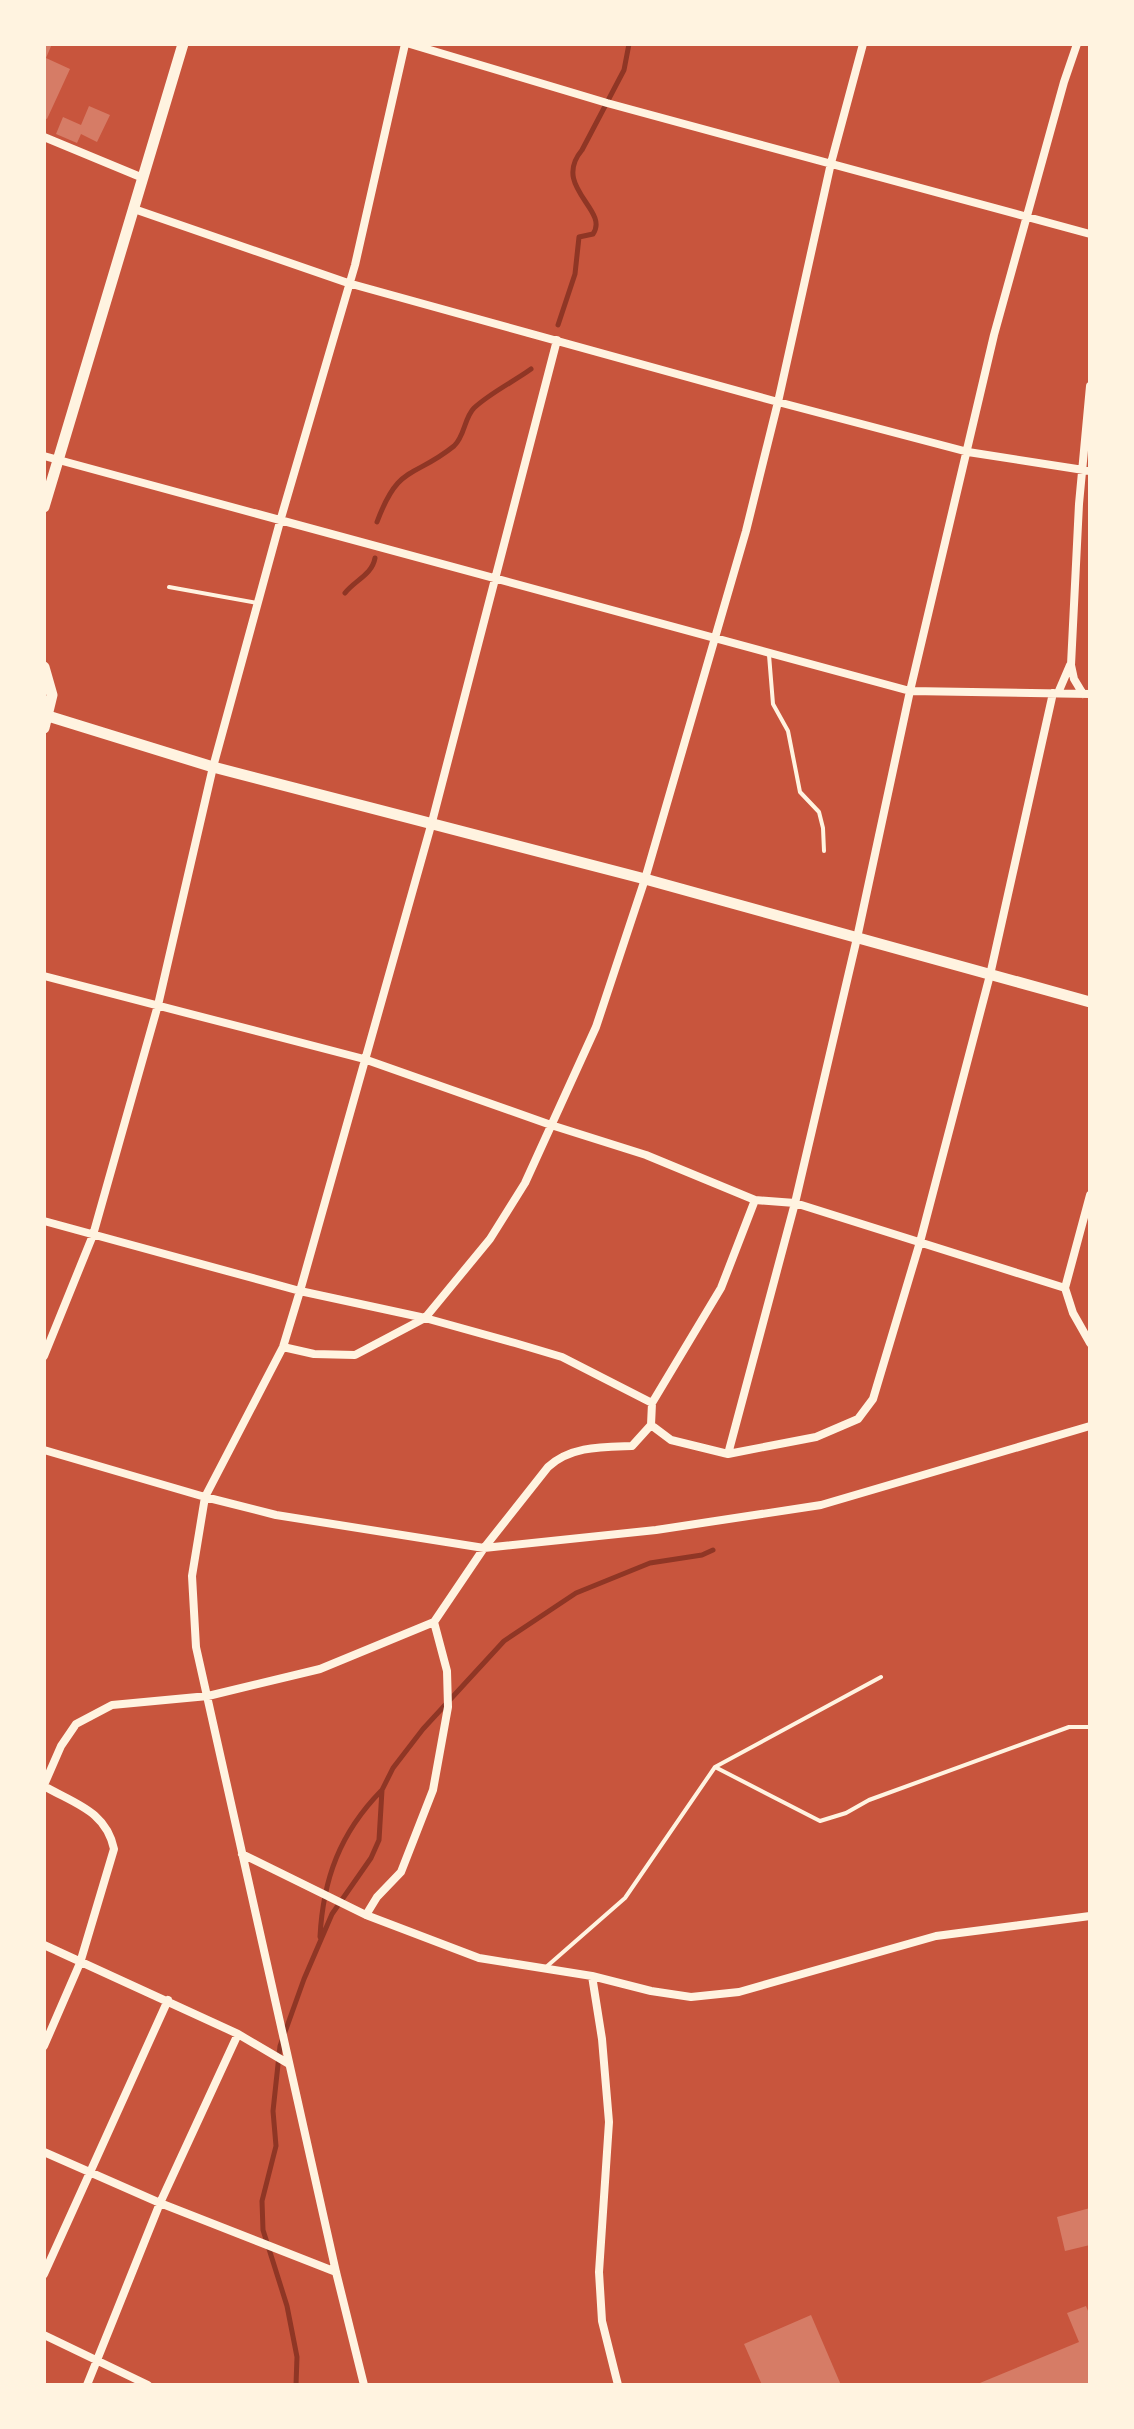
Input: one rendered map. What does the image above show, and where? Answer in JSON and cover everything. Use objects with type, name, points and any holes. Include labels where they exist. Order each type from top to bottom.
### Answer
[{"type":"street","points":[[44,507],[183,44]]},
{"type":"street","points":[[44,1356],[93,1235],[158,1005],[213,767],[355,265],[408,44],[607,103],[1090,234]]},
{"type":"street","points":[[283,1347],[314,1354],[355,1355],[425,1318],[490,1239],[525,1183],[596,1027],[645,879],[746,531],[831,163],[863,44]]},
{"type":"street","points":[[728,1454],[795,1203],[994,335],[1077,44]]},
{"type":"street","points":[[44,137],[143,178]]},
{"type":"street","points":[[134,209],[348,283],[778,402],[968,452],[1087,470]]},
{"type":"street","points":[[364,2385],[196,1647],[192,1576],[205,1497],[283,1347],[300,1291],[432,822],[557,340]]},
{"type":"street","points":[[1086,694],[1074,679],[1071,665],[1079,504],[1087,470],[1090,386]]},
{"type":"street","points":[[44,456],[910,691],[1086,694]]},
{"type":"street","points":[[651,1425],[671,1440],[728,1454],[816,1437],[858,1419],[873,1399],[920,1242],[990,975],[1056,693],[1071,665]]},
{"type":"street","points":[[44,667],[52,695],[46,722],[645,879],[1090,1002]]},
{"type":"street","points":[[44,976],[364,1059],[646,1155],[755,1200],[795,1203],[1065,1288]]},
{"type":"street","points":[[1090,1195],[1065,1288],[1073,1313],[1090,1343]]},
{"type":"street","points":[[44,2046],[80,1963],[114,1849],[111,1833],[99,1817],[44,1786],[61,1746],[76,1724],[112,1705],[208,1696],[320,1669],[434,1622],[484,1548],[560,1456],[576,1450],[632,1446],[651,1425],[652,1403],[721,1288],[755,1200]]},
{"type":"street","points":[[44,1221],[300,1291],[425,1318],[562,1357],[652,1403]]},
{"type":"street","points":[[44,1450],[276,1515],[484,1548],[656,1530],[821,1505],[1090,1426]]},
{"type":"street","points":[[366,1915],[377,1897],[401,1872],[433,1790],[448,1707],[447,1671],[434,1622]]},
{"type":"street","points":[[242,1854],[366,1915],[479,1958],[592,1976],[651,1991],[691,1997],[739,1992],[936,1936],[1090,1916]]},
{"type":"street","points":[[44,1945],[238,2034],[289,2064]]},
{"type":"street","points":[[592,1976],[602,2039],[609,2122],[599,2272],[602,2321],[618,2385]]},
{"type":"street","points":[[44,2274],[168,2000]]},
{"type":"street","points":[[87,2385],[160,2203],[238,2034]]},
{"type":"street","points":[[44,2152],[160,2203],[336,2272]]},
{"type":"street","points":[[44,2335],[148,2385]]},
{"type":"lane","points":[[169,587],[258,603]]},
{"type":"lane","points":[[768,650],[773,704],[788,731],[800,792],[819,812],[824,851]]},
{"type":"lane","points":[[543,1969],[625,1898],[715,1767],[881,1677]]},
{"type":"lane","points":[[715,1767],[820,1821],[1069,1727],[1090,1727]]},
{"type":"building","points":[[44,44],[52,44],[46,58],[70,69],[47,119],[44,118]]},
{"type":"building","points":[[89,106],[110,115],[97,142],[81,134],[77,143],[56,134],[63,117],[81,125]]},
{"type":"building","points":[[1090,2208],[1090,2245],[1065,2251],[1057,2217]]},
{"type":"building","points":[[1086,2306],[1090,2316],[1090,2385],[975,2385],[1079,2342],[1067,2313]]},
{"type":"building","points":[[811,2315],[841,2385],[762,2385],[744,2344]]},
{"type":"waterway","points":[[558,325],[575,274],[579,237],[593,234],[596,225],[594,216],[576,187],[574,163],[624,70],[629,44]]},
{"type":"waterway","points":[[377,522],[400,481],[454,446],[474,408],[531,369]]},
{"type":"waterway","points":[[345,593],[367,573],[375,558]]},
{"type":"waterway","points":[[296,2385],[297,2357],[287,2306],[263,2230],[262,2201],[276,2146],[273,2111],[280,2046],[332,1914],[371,1858],[379,1840],[382,1790],[393,1768],[423,1729],[504,1641],[576,1593],[650,1563],[702,1555],[713,1550]]},
{"type":"waterway","points":[[320,1937],[325,1896],[336,1858],[355,1823],[381,1791]]}]
